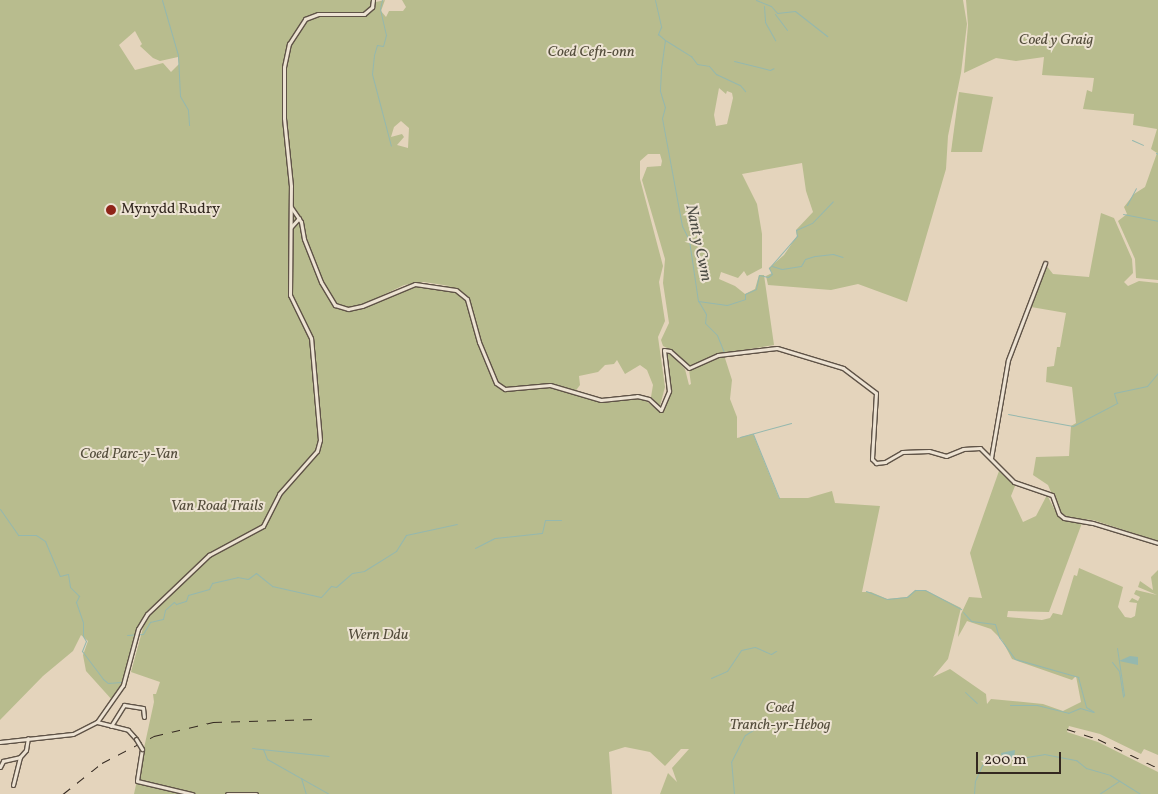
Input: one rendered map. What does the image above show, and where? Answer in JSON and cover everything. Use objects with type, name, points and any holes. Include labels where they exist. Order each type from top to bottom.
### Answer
[{"type":"street","points":[[0,742],[73,734],[97,722],[120,692],[141,624],[152,608],[209,555],[241,540],[266,523],[279,494],[319,447],[311,338],[290,295],[291,207],[283,98],[289,44],[308,17],[364,14],[372,7],[374,0]]},
{"type":"street","points":[[291,207],[299,218],[321,282],[339,308],[362,306],[415,284],[447,287],[460,292],[471,310],[478,342],[496,383],[505,389],[550,385],[600,400],[637,396],[649,400],[661,410],[669,391],[664,350],[670,351],[689,368],[718,355],[768,347],[843,368],[876,393],[872,459],[876,463],[885,462],[902,452],[929,451],[946,456],[972,448],[980,448],[1014,482],[1052,495],[1057,511],[1064,518],[1100,525],[1158,543]]},
{"type":"street","points":[[291,228],[299,218]]},
{"type":"street","points":[[991,458],[1008,360],[1045,263]]},
{"type":"street","points":[[111,726],[124,705],[143,708],[144,717]]},
{"type":"street","points":[[97,722],[128,730],[136,739],[142,749],[137,782],[192,794]]},
{"type":"street","points":[[13,785],[20,758],[26,750],[28,738]]},
{"type":"street","points":[[0,767],[3,761],[20,758]]},
{"type":"street","points":[[227,794],[256,794]]},
{"type":"green space","points":[[0,0],[371,0],[371,3],[385,0],[381,11],[386,17],[389,11],[403,11],[406,7],[402,0],[963,0],[967,24],[961,73],[948,136],[946,169],[907,302],[858,284],[831,290],[768,285],[766,276],[772,273],[769,268],[784,255],[797,236],[796,230],[813,212],[806,191],[802,163],[742,174],[757,204],[762,234],[762,268],[747,276],[744,271],[738,278],[721,272],[719,279],[735,286],[745,294],[755,289],[759,275],[764,275],[774,345],[719,354],[693,366],[685,366],[671,350],[663,346],[661,340],[669,323],[663,283],[665,259],[642,180],[647,167],[661,166],[662,161],[660,154],[648,154],[640,161],[640,179],[663,266],[659,282],[665,321],[658,337],[665,387],[660,406],[651,397],[653,385],[647,370],[640,365],[625,374],[617,360],[614,364],[605,365],[598,372],[579,376],[580,385],[574,393],[607,403],[629,397],[642,398],[662,413],[671,391],[669,363],[664,352],[670,353],[685,369],[689,385],[691,384],[689,370],[724,355],[732,380],[730,399],[737,417],[737,438],[753,434],[779,498],[808,498],[832,491],[835,503],[880,506],[862,592],[871,592],[887,599],[907,597],[915,590],[925,590],[961,608],[948,659],[933,677],[950,669],[986,694],[987,704],[991,699],[1002,700],[1043,704],[1063,711],[1081,702],[1076,676],[1072,680],[1012,659],[1002,640],[991,629],[967,621],[958,637],[961,614],[969,597],[982,598],[970,553],[999,471],[1015,486],[1011,496],[1023,522],[1036,516],[1047,495],[1058,516],[1082,523],[1049,612],[1008,611],[1007,617],[1042,620],[1050,618],[1053,613],[1062,615],[1074,575],[1077,576],[1079,568],[1123,587],[1118,607],[1125,617],[1131,618],[1135,616],[1137,603],[1129,602],[1132,598],[1138,601],[1140,597],[1134,594],[1136,590],[1157,595],[1138,587],[1140,581],[1153,590],[1151,577],[1158,570],[1158,755],[1144,749],[1141,754],[1100,734],[1069,726],[1067,732],[1098,742],[1158,772],[1158,794],[660,794],[668,773],[677,782],[672,768],[689,749],[681,749],[665,766],[650,752],[625,747],[609,752],[612,794],[134,794],[154,702],[153,694],[156,694],[160,682],[131,672],[146,617],[141,624],[119,692],[113,701],[86,671],[83,655],[88,641],[81,635],[73,651],[43,676],[0,720]],"holes":[[[135,31],[142,44],[140,46],[153,58],[160,61],[178,57],[179,64],[171,72],[163,63],[135,70],[119,45]],[[719,88],[726,94],[727,91],[732,93],[733,98],[727,124],[716,126],[714,115]],[[401,121],[409,128],[408,148],[397,145],[404,137],[402,134],[391,137],[394,127]],[[424,282],[450,286],[409,285],[378,300],[362,305],[404,285]]]},
{"type":"green space","name":"Coed y Graig","points":[[966,0],[1158,0],[1158,280],[1136,278],[1135,259],[1118,221],[1127,214],[1124,207],[1134,194],[1145,187],[1157,153],[1151,149],[1157,129],[1133,125],[1134,114],[1083,109],[1087,90],[1092,92],[1094,78],[1042,75],[1044,57],[1016,61],[996,58],[964,73],[968,25]]},
{"type":"green space","points":[[959,92],[993,97],[982,152],[951,152]]},
{"type":"green space","points":[[1101,213],[1114,218],[1132,259],[1133,273],[1124,282],[1128,286],[1139,281],[1158,283],[1158,541],[1093,520],[1068,518],[1059,511],[1048,485],[1033,475],[1036,457],[1069,456],[1071,426],[1076,423],[1072,387],[1046,382],[1047,367],[1054,366],[1057,347],[1060,347],[1066,313],[1031,307],[1046,265],[1053,274],[1089,277]]},
{"type":"water","points":[[1130,656],[1138,657],[1138,665],[1119,661]]},
{"type":"water","points":[[1015,750],[1014,759],[998,758],[1002,758],[1001,753]]},
{"type":"waterway","points":[[162,0],[178,55],[180,96],[188,110],[189,125]]},
{"type":"waterway","points":[[382,0],[380,9],[386,35],[383,46],[377,45],[372,74],[391,146]]},
{"type":"waterway","name":"Nant y Cwm","points":[[655,0],[661,27],[658,34],[665,40],[660,91],[665,107],[662,118],[682,226],[689,240],[698,301],[727,305],[745,299],[745,294],[756,289],[759,275],[768,277],[772,274],[769,268],[797,236],[796,230],[812,223],[833,201]]},
{"type":"waterway","points":[[756,0],[771,6],[777,13],[795,11],[827,36]]},
{"type":"waterway","points":[[764,6],[765,22],[775,40]]},
{"type":"waterway","points":[[775,14],[787,30]]},
{"type":"waterway","points":[[665,40],[691,56],[697,64],[709,66],[716,74],[740,85],[745,91]]},
{"type":"waterway","points":[[734,61],[770,70],[774,68]]},
{"type":"waterway","points":[[1132,140],[1143,145]]},
{"type":"waterway","points":[[1127,205],[1136,188]]},
{"type":"waterway","points":[[1123,214],[1158,221]]},
{"type":"waterway","points":[[772,266],[782,269],[801,266],[805,259],[815,256],[833,254],[843,257]]},
{"type":"waterway","points":[[699,302],[706,314],[705,323],[717,335],[724,352]]},
{"type":"waterway","points":[[1008,414],[1073,426],[1117,403],[1114,393],[1147,386],[1158,373]]},
{"type":"waterway","points":[[740,437],[791,423]]},
{"type":"waterway","points":[[753,434],[779,498]]},
{"type":"waterway","points":[[0,509],[18,535],[36,535],[45,541],[60,576],[68,574],[70,587],[79,596],[76,602],[83,622],[83,636],[86,641],[82,651],[108,683],[121,682]]},
{"type":"waterway","points":[[475,548],[495,538],[542,533],[545,520],[561,520]]},
{"type":"waterway","points":[[127,635],[143,634],[150,622],[163,619],[165,610],[174,602],[176,604],[186,601],[188,595],[209,589],[212,583],[237,577],[248,579],[256,573],[272,586],[321,597],[331,586],[336,587],[352,573],[364,571],[396,551],[406,535],[457,524]]},
{"type":"waterway","points":[[866,591],[887,599],[907,597],[915,590],[925,590],[961,609]]},
{"type":"waterway","points":[[963,612],[971,621],[995,624],[999,637],[1015,659],[1078,677],[1086,707],[1094,712]]},
{"type":"waterway","points":[[711,678],[727,671],[741,650],[755,647],[771,654],[776,651]]},
{"type":"waterway","points":[[1117,648],[1124,695]]},
{"type":"waterway","points":[[1112,662],[1119,671],[1123,697]]},
{"type":"waterway","points":[[965,692],[977,703]]},
{"type":"waterway","points":[[1010,705],[1037,705],[1068,713],[1080,708],[1093,712]]},
{"type":"waterway","points":[[734,794],[731,762],[745,735],[758,727]]},
{"type":"waterway","points":[[252,748],[329,756]]},
{"type":"waterway","points":[[263,749],[267,759],[329,794]]},
{"type":"waterway","points":[[1014,759],[1044,754],[1076,760],[1086,768],[1110,775],[1140,794]]},
{"type":"waterway","points":[[974,794],[975,781],[982,765],[1001,756]]},
{"type":"waterway","points":[[301,778],[306,794]]},
{"type":"waterway","points":[[1099,794],[1119,781]]},
{"type":"railway","points":[[63,794],[102,763],[154,736],[213,722],[317,719]]},
{"type":"railway","points":[[1067,729],[1098,739],[1158,768]]},
{"type":"place","name":"Mynydd Rudry","points":[[111,210]]},
{"type":"park label","name":"Coed Cefn-onn","points":[[591,53]]},
{"type":"park label","name":"Coed Parc-y-Van","points":[[129,455]]},
{"type":"park label","name":"Van Road Trails","points":[[217,507]]},
{"type":"park label","name":"Wern Ddu","points":[[378,636]]},
{"type":"park label","name":"Coed Tranch-yr-Hebog","points":[[780,716]]}]
